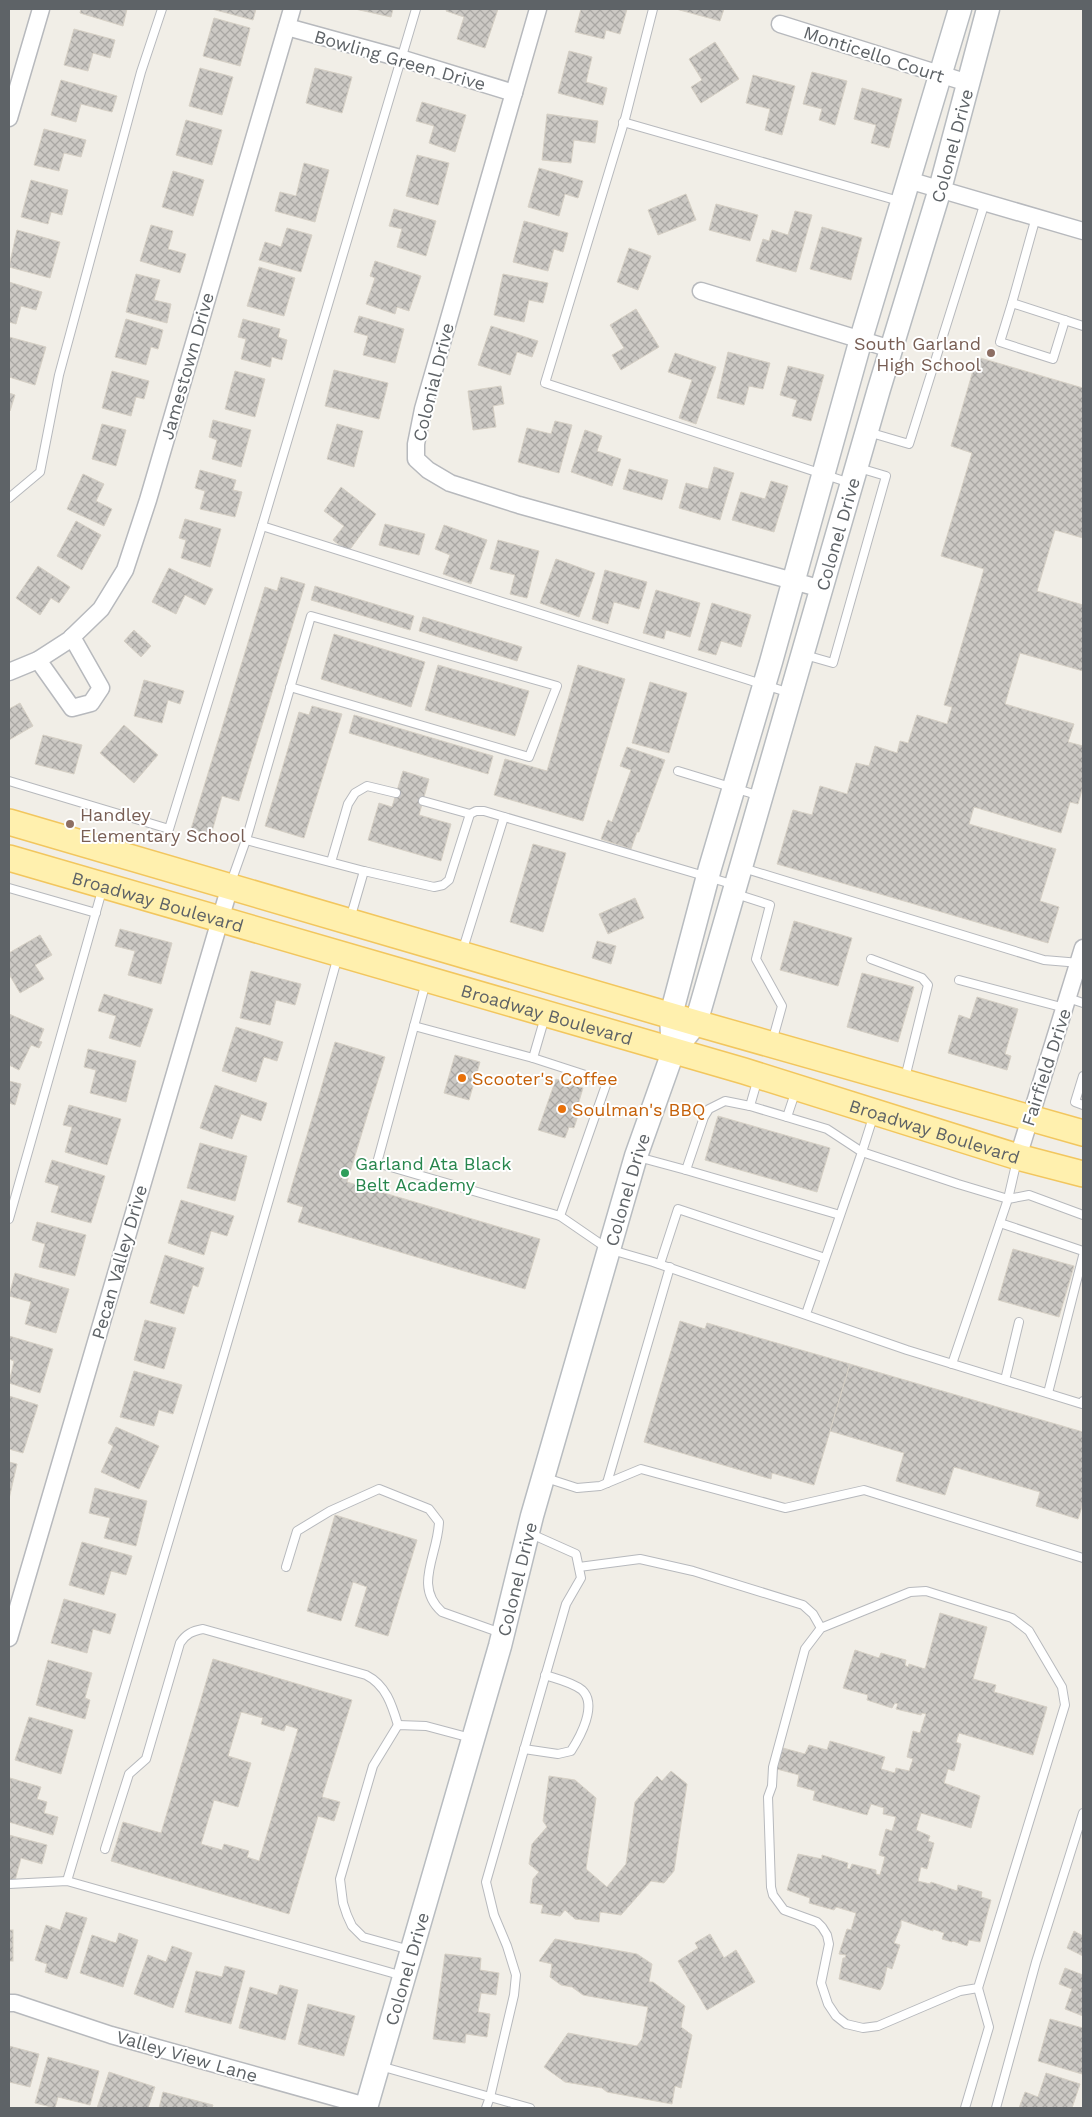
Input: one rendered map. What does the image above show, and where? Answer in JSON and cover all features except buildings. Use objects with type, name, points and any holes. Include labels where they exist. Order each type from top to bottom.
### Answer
[{"type":"main road","name":"Broadway Boulevard","points":[[9,822],[696,1023],[1083,1133]]},
{"type":"main road","name":"Broadway Boulevard","points":[[9,858],[758,1076],[1018,1158],[1083,1174]]},
{"type":"main road","points":[[450,986],[461,954]]},
{"type":"main road","points":[[875,1112],[895,1080]]},
{"type":"street","points":[[9,118],[41,9]]},
{"type":"street","name":"Jamestown Drive","points":[[9,672],[38,660],[72,637],[102,609],[125,570],[148,500],[292,9]]},
{"type":"street","name":"Colonial Drive","points":[[538,9],[423,408],[416,444],[416,460],[428,470],[450,483],[510,502],[822,590]]},
{"type":"street","name":"Colonel Drive","points":[[673,1052],[671,1015],[707,878],[794,582],[861,339],[960,9]]},
{"type":"street","name":"Colonel Drive","points":[[366,2107],[503,1634],[543,1477],[608,1249],[636,1156],[673,1052],[696,1023],[866,432],[940,190],[988,9]]},
{"type":"street","name":"Monticello Court","points":[[780,24],[968,84]]},
{"type":"street","name":"Bowling Green Drive","points":[[287,27],[400,58],[514,93]]},
{"type":"street","points":[[908,180],[1083,231]]},
{"type":"street","points":[[701,291],[891,349]]},
{"type":"street","points":[[38,660],[72,708],[91,703],[101,688],[72,637]]},
{"type":"street","name":"Pecan Valley Drive","points":[[9,1638],[230,886]]},
{"type":"street","name":"Fairfield Drive","points":[[1018,1158],[1029,1118],[1072,1003],[1082,955]]},
{"type":"street","name":"Valley View Lane","points":[[9,2003],[15,2002],[111,2035],[366,2107]]},
{"type":"lane","points":[[9,498],[40,472],[58,375],[141,72],[162,9]]},
{"type":"lane","points":[[9,781],[169,829],[262,526],[416,9]]},
{"type":"lane","points":[[653,9],[624,122],[545,383],[824,476],[886,476],[833,663],[803,655]]},
{"type":"lane","points":[[624,122],[901,202]]},
{"type":"lane","points":[[866,432],[909,444],[985,202]]},
{"type":"lane","points":[[1036,217],[1000,342],[1053,359],[1065,320]]},
{"type":"lane","points":[[1012,303],[1083,326]]},
{"type":"lane","points":[[262,526],[792,694]]},
{"type":"lane","points":[[230,886],[246,840],[290,687],[311,616],[557,686],[529,756],[290,687]]},
{"type":"lane","points":[[678,771],[762,797]]},
{"type":"lane","points":[[331,862],[348,804],[355,793],[367,786],[396,793]]},
{"type":"lane","points":[[423,801],[470,814],[476,811],[484,811],[707,878],[737,882],[1044,960],[1082,955]]},
{"type":"lane","points":[[246,840],[364,871],[434,886],[443,886],[449,880],[470,814]]},
{"type":"lane","points":[[461,954],[504,817]]},
{"type":"lane","points":[[349,922],[364,871]]},
{"type":"lane","points":[[737,882],[770,905],[756,959],[782,1006],[771,1044]]},
{"type":"lane","points":[[9,1219],[104,886]]},
{"type":"lane","points":[[9,888],[96,912]]},
{"type":"lane","points":[[67,1881],[223,1361],[338,954]]},
{"type":"lane","points":[[871,960],[922,978],[928,985],[895,1080]]},
{"type":"lane","points":[[426,979],[377,1163],[560,1216],[608,1249],[670,1267],[952,1364],[1082,1404],[1083,1401]]},
{"type":"lane","points":[[959,980],[1072,1003]]},
{"type":"lane","points":[[533,1058],[546,1014]]},
{"type":"lane","points":[[414,1026],[533,1058],[607,1082],[560,1216]]},
{"type":"lane","points":[[750,1106],[758,1076]]},
{"type":"lane","points":[[1083,1076],[1076,1102],[1083,1105]]},
{"type":"lane","points":[[787,1117],[797,1088]]},
{"type":"lane","points":[[686,1170],[704,1117],[709,1109],[725,1101],[750,1106],[827,1129],[862,1152],[958,1184],[1008,1199],[1029,1195],[1083,1215]]},
{"type":"lane","points":[[806,1314],[875,1112]]},
{"type":"lane","points":[[636,1156],[840,1215]]},
{"type":"lane","points":[[952,1364],[1008,1199],[1018,1158]]},
{"type":"lane","points":[[660,1264],[678,1209],[825,1258]]},
{"type":"lane","points":[[1000,1223],[1083,1251]]},
{"type":"lane","points":[[1048,1394],[1083,1256]]},
{"type":"lane","points":[[607,1483],[670,1267]]},
{"type":"lane","points":[[1004,1380],[1019,1322]]},
{"type":"lane","points":[[543,1477],[577,1488],[600,1486],[641,1469],[785,1508],[864,1490],[1083,1558]]},
{"type":"lane","points":[[286,1567],[297,1531],[330,1511],[379,1489],[429,1510],[438,1522],[427,1587],[435,1605],[442,1612],[503,1634]]},
{"type":"lane","points":[[486,2108],[514,1995],[516,1975],[507,1946],[494,1915],[486,1882],[566,1604],[582,1578],[576,1554],[528,1533]]},
{"type":"lane","points":[[579,1567],[640,1559],[693,1571],[803,1605],[813,1614],[821,1628]]},
{"type":"lane","points":[[965,2108],[989,2028],[978,1988],[1065,1705],[1065,1696],[1062,1686],[1030,1631],[1022,1624],[1012,1618],[926,1590],[910,1592],[821,1628],[805,1650],[773,1767],[772,1786],[768,1797],[771,1887],[773,1895],[784,1910],[817,1922],[822,1927],[829,1944],[821,1983],[832,2010],[846,2024],[863,2028],[878,2026],[960,1991],[978,1988]]},
{"type":"lane","points":[[105,1849],[129,1774],[146,1759],[180,1643],[184,1636],[192,1631],[203,1629],[366,1675],[376,1680],[391,1701],[398,1725],[373,1766],[340,1879],[343,1903],[352,1926],[363,1937],[412,1950]]},
{"type":"lane","points":[[524,1749],[558,1754],[571,1752],[586,1722],[588,1703],[583,1691],[574,1685],[545,1675]]},
{"type":"lane","points":[[398,1725],[426,1726],[473,1738]]},
{"type":"lane","points":[[996,2108],[1036,1962],[1083,1813]]},
{"type":"lane","points":[[9,1884],[67,1881],[405,1976]]},
{"type":"lane","points":[[378,2066],[530,2108]]},
{"type":"place","name":"South Garland High School","points":[[991,353]]},
{"type":"place","name":"Handley Elementary School","points":[[70,824]]},
{"type":"place","name":"Scooter's Coffee","points":[[462,1078]]},
{"type":"place","name":"Soulman's BBQ","points":[[562,1109]]},
{"type":"place","name":"Garland Ata Black Belt Academy","points":[[345,1173]]}]
